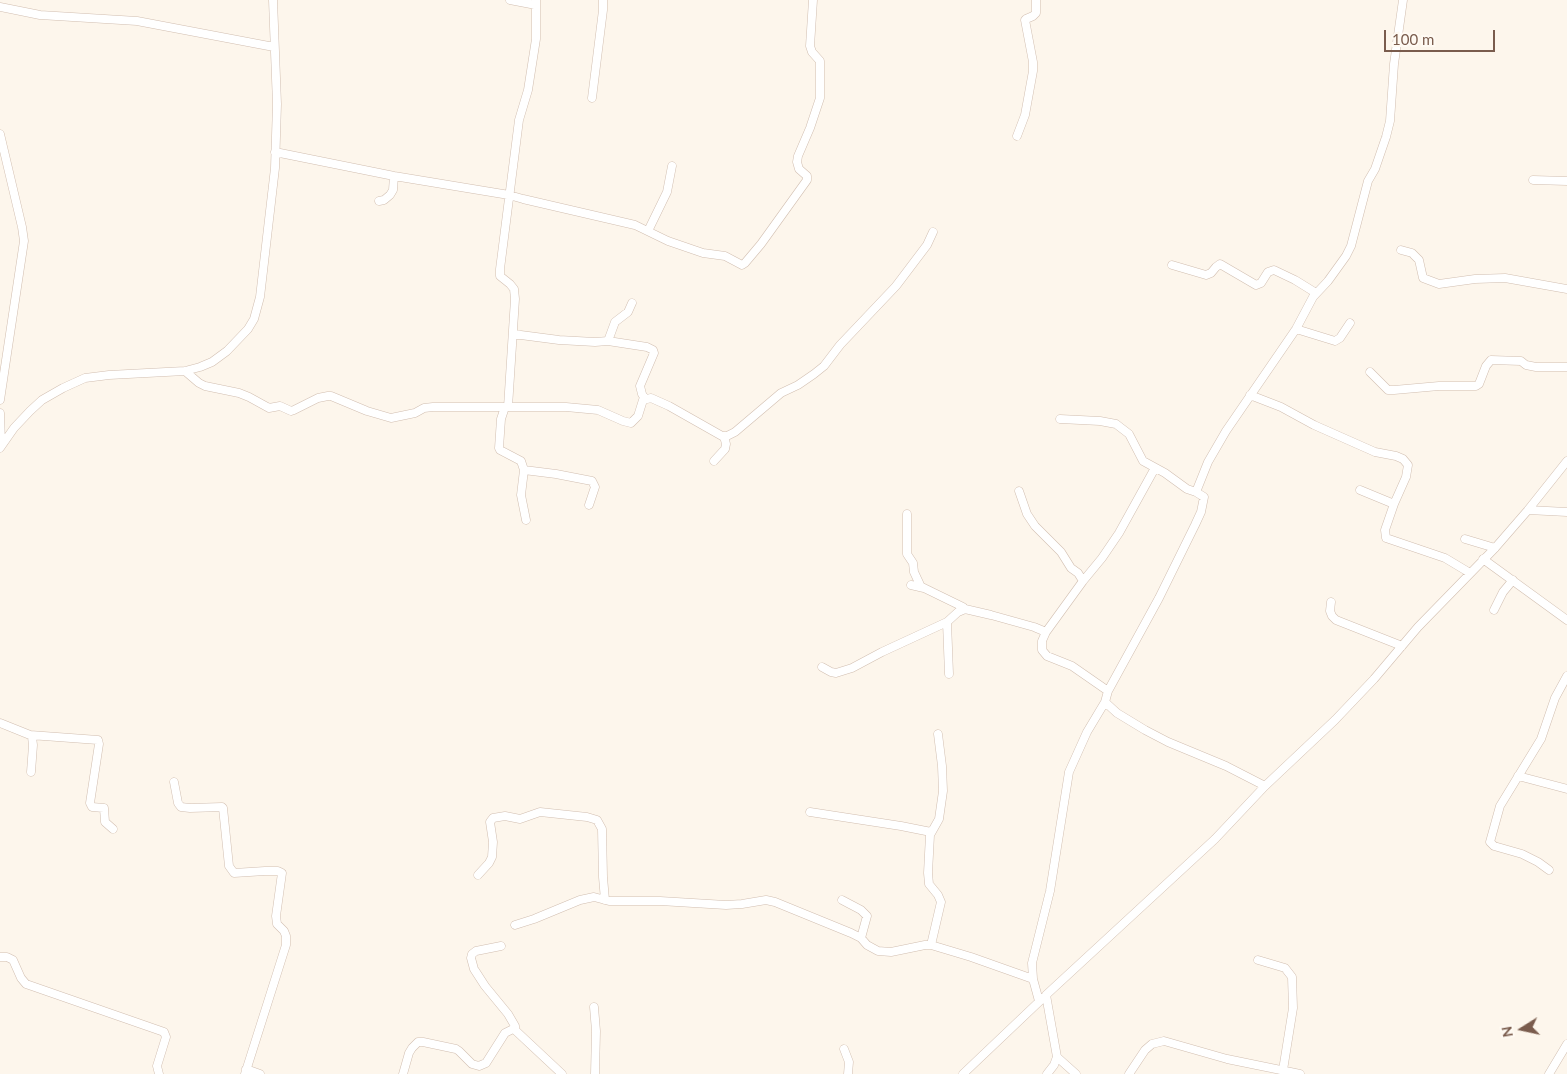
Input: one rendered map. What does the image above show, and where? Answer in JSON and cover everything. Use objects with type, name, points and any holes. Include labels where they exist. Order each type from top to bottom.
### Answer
[{"type":"street","points":[[0,446],[14,428],[42,400],[63,388],[85,378],[185,371],[212,362],[227,351],[248,329],[254,319],[260,297],[275,168],[277,104],[273,0]]},
{"type":"street","points":[[510,0],[536,2],[536,39],[528,90],[519,120],[500,273],[514,288],[515,299],[506,407],[501,419],[499,448],[502,452],[521,461],[524,470],[521,495],[526,520]]},
{"type":"street","points":[[592,98],[603,0]]},
{"type":"street","points":[[276,152],[394,176],[509,195],[635,225],[668,240],[703,253],[724,256],[742,265],[746,263],[761,244],[806,182],[807,176],[799,170],[797,162],[820,98],[820,61],[810,49],[813,0]]},
{"type":"street","points":[[1017,136],[1025,115],[1033,71],[1025,20],[1036,13],[1036,0]]},
{"type":"street","points":[[1196,492],[1208,462],[1226,431],[1296,329],[1313,297],[1328,281],[1351,246],[1368,181],[1373,174],[1390,121],[1394,64],[1403,0]]},
{"type":"street","points":[[0,7],[40,15],[137,21],[274,47]]},
{"type":"street","points":[[0,134],[24,240],[0,400]]},
{"type":"street","points":[[648,230],[665,196],[672,166]]},
{"type":"street","points":[[379,201],[384,200],[393,190],[394,176]]},
{"type":"street","points":[[1533,180],[1567,182]]},
{"type":"street","points":[[724,436],[735,432],[781,393],[798,386],[824,366],[840,345],[908,272],[927,245],[933,232]]},
{"type":"street","points":[[1401,250],[1412,253],[1419,260],[1423,278],[1439,284],[1475,279],[1505,278],[1567,289]]},
{"type":"street","points":[[1172,265],[1206,275],[1211,273],[1220,264],[1256,285],[1261,283],[1268,272],[1274,270],[1316,293]]},
{"type":"street","points":[[608,340],[615,322],[628,312],[632,303]]},
{"type":"street","points":[[1296,329],[1335,341],[1340,338],[1350,323]]},
{"type":"street","points":[[513,334],[559,340],[603,342],[608,340],[647,347],[653,350],[654,354],[640,386],[645,399]]},
{"type":"street","points":[[1370,372],[1388,390],[1394,390],[1439,386],[1476,386],[1479,384],[1486,366],[1491,360],[1521,361],[1526,365],[1536,367],[1567,367]]},
{"type":"street","points":[[185,371],[205,386],[239,393],[269,408],[280,406],[291,411],[318,398],[331,396],[367,411],[391,418],[433,407],[588,408],[631,423],[638,416],[642,402],[645,399],[651,398],[724,436],[725,449],[714,461]]},
{"type":"street","points":[[1250,395],[1280,407],[1314,425],[1375,452],[1403,459],[1408,465],[1408,470],[1394,504],[1385,534],[1388,539],[1445,558],[1470,573]]},
{"type":"street","points":[[0,414],[0,446]]},
{"type":"street","points":[[1039,1001],[1033,979],[1033,952],[1050,891],[1069,772],[1087,732],[1105,702],[1108,691],[1159,598],[1201,512],[1204,497],[1186,489],[1165,473],[1143,461],[1129,434],[1116,424],[1094,420],[1060,419]]},
{"type":"street","points":[[963,1074],[1039,1001],[1215,839],[1265,786],[1335,720],[1495,548],[1567,461]]},
{"type":"street","points":[[1108,691],[1077,669],[1045,654],[1042,644],[1046,632],[1119,533],[1155,468]]},
{"type":"street","points":[[524,470],[592,481],[595,487],[590,505]]},
{"type":"street","points":[[1360,490],[1394,504]]},
{"type":"street","points":[[1019,491],[1027,514],[1035,526],[1061,552],[1071,568],[1078,573],[1083,581]]},
{"type":"street","points":[[1528,510],[1567,512]]},
{"type":"street","points":[[907,514],[907,554],[921,587]]},
{"type":"street","points":[[1465,539],[1495,548]]},
{"type":"street","points":[[1483,559],[1567,620]]},
{"type":"street","points":[[1494,610],[1503,592],[1513,580]]},
{"type":"street","points":[[911,585],[921,587],[965,609],[991,614],[1046,632]]},
{"type":"street","points":[[1331,602],[1330,611],[1336,620],[1402,646]]},
{"type":"street","points":[[822,667],[836,673],[846,671],[947,622],[958,612],[965,609]]},
{"type":"street","points":[[947,622],[949,674]]},
{"type":"street","points":[[1550,870],[1522,854],[1494,846],[1490,842],[1500,806],[1541,740],[1555,698],[1567,676]]},
{"type":"street","points":[[1105,702],[1117,713],[1145,730],[1168,742],[1226,766],[1265,786]]},
{"type":"street","points":[[0,723],[30,734],[98,740],[90,803],[92,807],[104,808],[105,822],[113,829]]},
{"type":"street","points":[[30,734],[33,740],[31,772]]},
{"type":"street","points":[[931,945],[941,901],[929,883],[929,844],[931,832],[939,819],[943,791],[938,734]]},
{"type":"street","points":[[1518,776],[1567,789]]},
{"type":"street","points":[[174,782],[178,803],[181,807],[223,808],[229,866],[234,873],[265,870],[282,872],[276,916],[277,924],[286,936],[286,945],[246,1072],[260,1074]]},
{"type":"street","points":[[478,874],[489,863],[492,856],[491,820],[505,816],[520,819],[540,812],[586,817],[597,820],[602,826],[605,900]]},
{"type":"street","points":[[810,812],[931,832]]},
{"type":"street","points":[[515,925],[543,916],[580,900],[594,897],[605,900],[678,901],[726,905],[766,900],[851,933],[861,938],[871,948],[884,952],[925,944],[931,945],[1033,979]]},
{"type":"street","points":[[842,900],[861,910],[867,916],[861,938]]},
{"type":"street","points":[[501,946],[476,951],[472,954],[474,970],[508,1014],[515,1026],[515,1030],[562,1074]]},
{"type":"street","points":[[0,957],[7,957],[13,960],[21,978],[26,984],[165,1032],[166,1037],[157,1066],[159,1074]]},
{"type":"street","points":[[1258,960],[1285,968],[1292,977],[1293,1008],[1283,1070]]},
{"type":"street","points":[[1046,995],[1057,1058],[1047,1074]]},
{"type":"street","points":[[594,1007],[596,1031],[595,1074]]},
{"type":"street","points":[[402,1074],[409,1053],[418,1042],[456,1049],[472,1064],[479,1066],[486,1063],[505,1033],[509,1030],[515,1030]]},
{"type":"street","points":[[1129,1074],[1145,1050],[1152,1044],[1164,1041],[1227,1059],[1300,1074]]},
{"type":"street","points":[[1549,1074],[1567,1044]]},
{"type":"street","points":[[844,1049],[849,1062],[848,1074]]},
{"type":"street","points":[[1057,1058],[1076,1074]]}]
